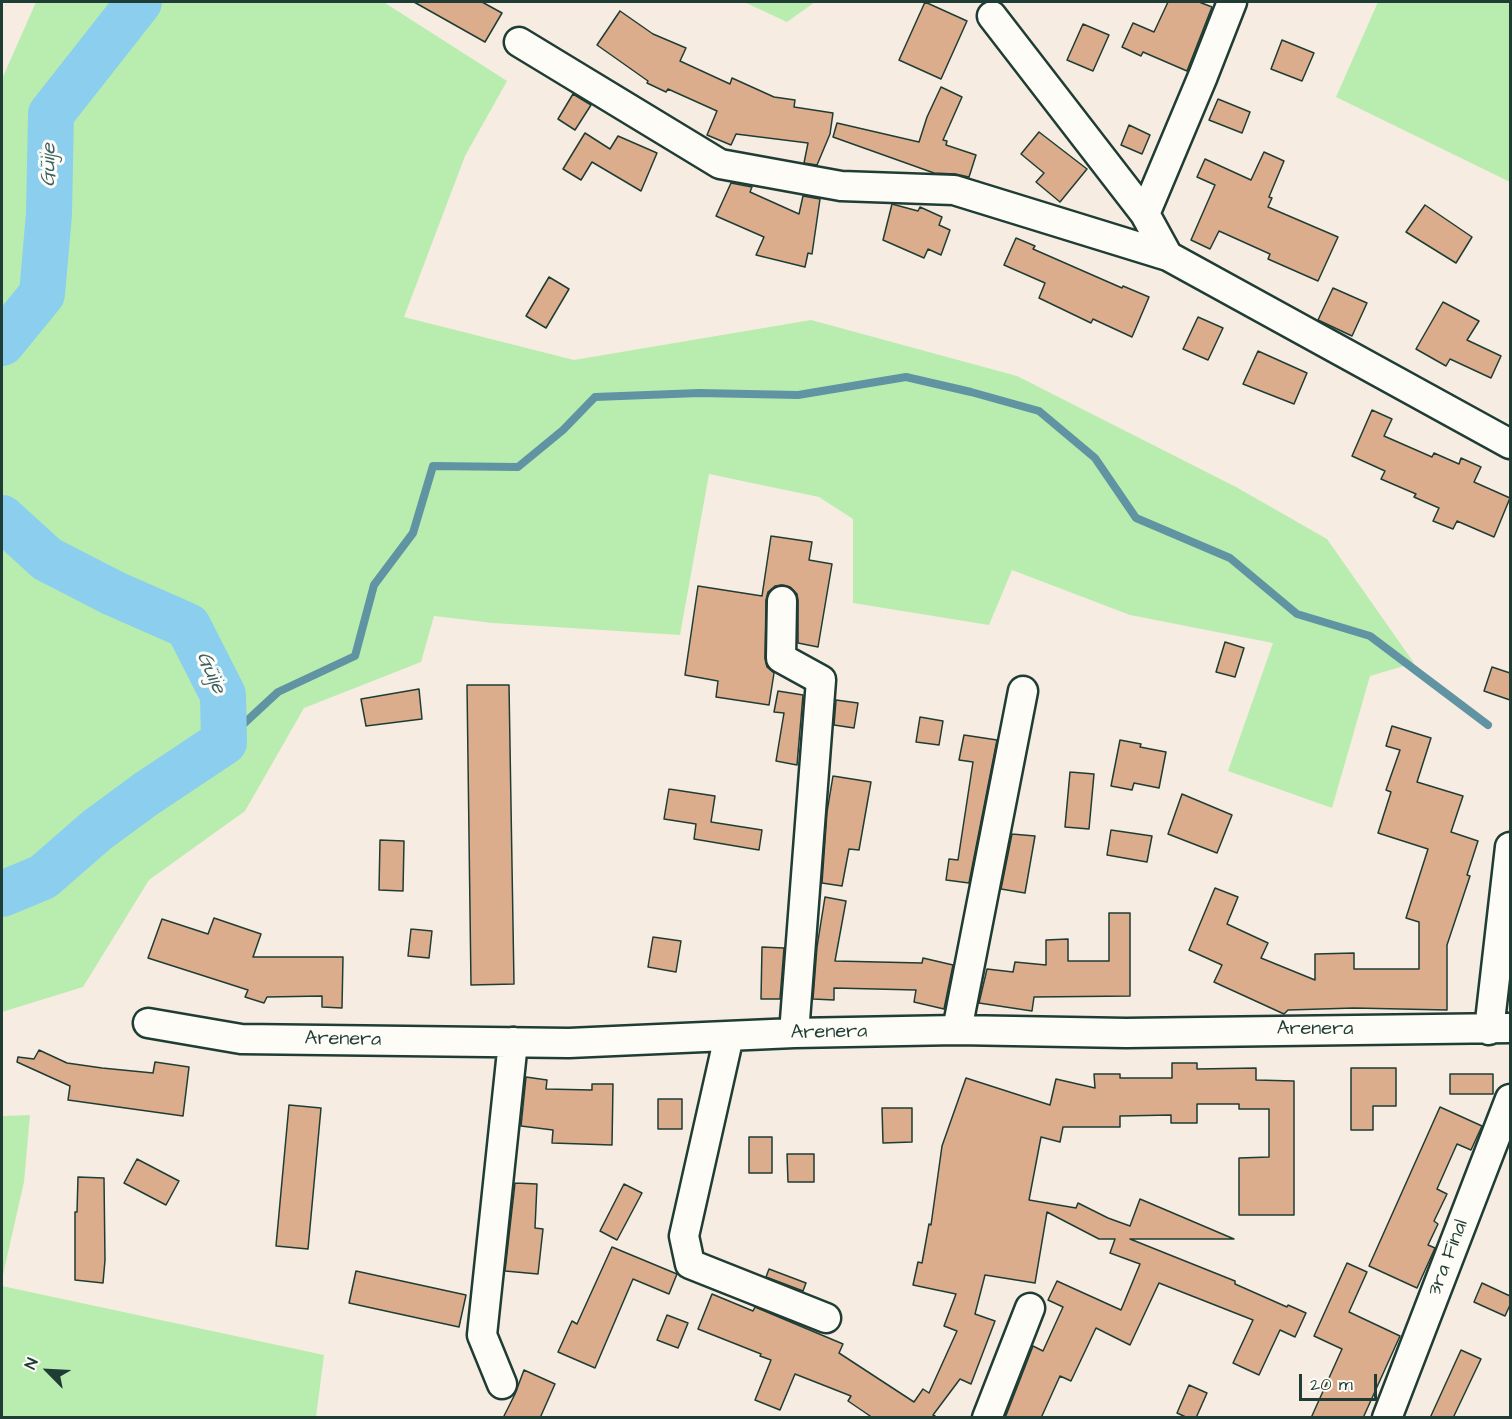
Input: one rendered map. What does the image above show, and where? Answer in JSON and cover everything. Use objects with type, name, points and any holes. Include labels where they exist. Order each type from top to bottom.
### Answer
[{"type":"street","points":[[1145,214],[1232,2]]},
{"type":"street","points":[[992,16],[1145,214],[1168,256]]},
{"type":"street","points":[[519,42],[720,164],[841,186],[954,190],[1168,256],[1510,444]]},
{"type":"street","points":[[782,601],[781,658],[821,680],[794,1033]]},
{"type":"street","points":[[957,1030],[1023,691]]},
{"type":"street","points":[[1500,1029],[1510,848]]},
{"type":"street","name":"Arenera","points":[[148,1023],[241,1039],[569,1043],[794,1033],[957,1030],[1126,1033],[1500,1029]]},
{"type":"street","points":[[729,1036],[684,1236],[690,1264],[826,1318]]},
{"type":"street","points":[[502,1384],[482,1335],[513,1042]]},
{"type":"street","name":"3ra Final","points":[[1387,1418],[1510,1099]]},
{"type":"street","points":[[987,1418],[1030,1308]]},
{"type":"green space","points":[[36,2],[385,2],[507,81],[465,156],[404,317],[574,360],[811,320],[1017,376],[1236,487],[1327,539],[1414,663],[1370,676],[1332,808],[1228,771],[1273,643],[1130,615],[1012,570],[989,625],[853,603],[853,519],[819,497],[709,474],[680,635],[493,623],[434,616],[421,662],[304,708],[245,811],[149,880],[83,987],[2,1012],[2,79]]},
{"type":"green space","points":[[744,2],[815,2],[787,22]]},
{"type":"green space","points":[[1378,2],[1510,2],[1510,182],[1336,97]]},
{"type":"green space","points":[[30,1115],[24,1182],[2,1279],[2,1116]]},
{"type":"green space","points":[[2,1286],[324,1355],[316,1417],[2,1417]]},
{"type":"building","points":[[414,2],[482,2],[502,13],[485,42]]},
{"type":"building","points":[[925,2],[967,21],[941,79],[899,60]]},
{"type":"building","points":[[1168,2],[1199,2],[1212,7],[1187,71],[1143,52],[1141,56],[1122,47],[1133,23],[1154,32]]},
{"type":"building","points":[[620,11],[653,34],[686,48],[680,61],[730,84],[732,78],[774,97],[795,100],[794,107],[833,113],[830,134],[817,165],[804,163],[808,143],[736,134],[731,145],[707,135],[717,111],[668,89],[666,92],[647,83],[648,81],[597,45]]},
{"type":"building","points":[[1083,24],[1109,35],[1093,71],[1067,60]]},
{"type":"building","points":[[1282,40],[1314,53],[1302,81],[1271,69]]},
{"type":"building","points":[[941,87],[962,97],[943,140],[947,141],[946,145],[976,155],[969,177],[934,173],[833,137],[837,123],[919,142],[927,117]]},
{"type":"building","points":[[573,94],[591,105],[575,130],[558,119]]},
{"type":"building","points":[[1218,99],[1250,112],[1242,133],[1209,120]]},
{"type":"building","points":[[1129,125],[1150,135],[1142,154],[1121,145]]},
{"type":"building","points":[[1039,132],[1087,169],[1060,202],[1036,182],[1044,173],[1021,154]]},
{"type":"building","points":[[585,133],[610,149],[618,136],[657,153],[641,191],[592,162],[581,180],[563,169]]},
{"type":"building","points":[[1264,152],[1284,161],[1269,197],[1272,198],[1268,207],[1338,237],[1318,281],[1268,259],[1270,254],[1219,231],[1210,249],[1191,240],[1215,185],[1197,177],[1205,159],[1251,180]]},
{"type":"building","points":[[731,183],[752,187],[750,192],[799,214],[803,196],[820,199],[812,254],[808,253],[805,267],[756,255],[764,237],[716,216]]},
{"type":"building","points":[[892,204],[918,211],[920,207],[942,217],[939,225],[950,230],[941,255],[928,249],[924,258],[883,240]]},
{"type":"building","points":[[1425,205],[1472,237],[1456,263],[1406,232]]},
{"type":"building","points":[[1016,238],[1035,246],[1033,249],[1122,288],[1123,286],[1149,297],[1132,337],[1093,319],[1091,323],[1039,298],[1045,283],[1004,265]]},
{"type":"building","points":[[549,277],[569,289],[546,328],[526,316]]},
{"type":"building","points":[[1333,288],[1367,303],[1352,336],[1318,320]]},
{"type":"building","points":[[1443,302],[1479,321],[1467,340],[1501,356],[1491,378],[1450,359],[1446,366],[1416,349]]},
{"type":"building","points":[[1198,317],[1223,328],[1208,360],[1183,349]]},
{"type":"building","points":[[1258,351],[1307,373],[1294,404],[1243,384]]},
{"type":"building","points":[[1372,410],[1392,419],[1384,436],[1432,457],[1434,453],[1459,464],[1461,458],[1481,467],[1474,482],[1510,498],[1494,537],[1457,521],[1453,529],[1433,521],[1439,508],[1414,497],[1416,494],[1381,479],[1385,471],[1352,456]]},
{"type":"building","points":[[771,536],[812,542],[809,560],[832,564],[818,647],[798,643],[797,594],[790,587],[775,586],[768,592],[766,601],[765,658],[767,667],[774,673],[769,705],[716,697],[718,681],[685,675],[698,586],[762,596]]},
{"type":"building","points":[[1225,642],[1244,648],[1235,677],[1216,672]]},
{"type":"building","points":[[1492,667],[1510,673],[1510,700],[1484,691]]},
{"type":"building","points":[[467,685],[509,685],[514,984],[471,985]]},
{"type":"building","points":[[419,689],[422,719],[366,726],[361,699]]},
{"type":"building","points":[[778,691],[803,695],[797,765],[776,761],[784,713],[774,712]]},
{"type":"building","points":[[836,700],[858,703],[854,728],[834,725]]},
{"type":"building","points":[[920,717],[943,721],[939,745],[916,742]]},
{"type":"building","points":[[1392,726],[1431,738],[1417,782],[1463,796],[1451,832],[1478,841],[1467,875],[1470,876],[1447,945],[1447,1010],[1354,1008],[1288,1010],[1284,1014],[1214,982],[1222,965],[1189,950],[1215,888],[1238,897],[1227,924],[1268,943],[1261,958],[1315,980],[1315,954],[1354,953],[1354,969],[1419,969],[1419,922],[1406,918],[1428,849],[1378,833],[1391,792],[1386,790],[1400,750],[1386,746]]},
{"type":"building","points":[[964,735],[997,740],[969,883],[946,880],[949,859],[958,860],[973,762],[959,760]]},
{"type":"building","points":[[1120,740],[1166,752],[1159,788],[1134,783],[1132,790],[1111,786]]},
{"type":"building","points":[[1070,772],[1094,774],[1089,829],[1065,827]]},
{"type":"building","points":[[833,776],[871,782],[859,850],[849,849],[842,886],[822,883],[827,812]]},
{"type":"building","points":[[669,789],[715,796],[711,822],[762,830],[759,850],[694,839],[696,824],[664,819]]},
{"type":"building","points":[[1182,794],[1232,815],[1217,853],[1168,834]]},
{"type":"building","points":[[1111,830],[1152,836],[1147,862],[1107,855]]},
{"type":"building","points":[[1012,834],[1035,836],[1025,893],[1001,889]]},
{"type":"building","points":[[380,840],[404,841],[403,891],[379,890]]},
{"type":"building","points":[[825,897],[846,901],[835,961],[922,963],[923,958],[953,965],[944,1009],[914,1002],[916,990],[834,988],[834,1000],[813,999],[817,947]]},
{"type":"building","points":[[1109,913],[1130,913],[1130,996],[1034,997],[1032,1011],[979,1003],[987,969],[1013,972],[1015,962],[1046,965],[1046,940],[1068,939],[1068,961],[1109,961]]},
{"type":"building","points":[[214,918],[261,934],[253,957],[343,957],[342,1008],[322,1007],[322,996],[267,997],[264,1003],[245,997],[248,990],[148,958],[162,919],[208,934]]},
{"type":"building","points":[[411,929],[432,931],[429,958],[408,956]]},
{"type":"building","points":[[653,937],[681,941],[676,972],[648,967]]},
{"type":"building","points":[[762,947],[784,948],[780,999],[761,999]]},
{"type":"building","points":[[39,1050],[67,1063],[102,1068],[153,1073],[155,1062],[189,1067],[183,1116],[68,1100],[70,1086],[17,1062],[18,1057],[34,1059]]},
{"type":"building","points":[[1172,1063],[1197,1063],[1197,1069],[1256,1068],[1256,1080],[1294,1081],[1294,1215],[1239,1215],[1239,1158],[1269,1157],[1269,1109],[1239,1109],[1239,1104],[1197,1104],[1197,1123],[1171,1123],[1171,1115],[1120,1116],[1120,1127],[1063,1127],[1060,1142],[1041,1137],[1029,1200],[1076,1208],[1078,1203],[1130,1226],[1140,1199],[1234,1239],[1130,1239],[1235,1281],[1235,1284],[1306,1313],[1295,1337],[1280,1330],[1259,1375],[1233,1363],[1253,1320],[1159,1283],[1130,1345],[1096,1328],[1071,1381],[1060,1376],[1041,1418],[1005,1418],[1033,1346],[1043,1351],[1063,1307],[1048,1300],[1057,1281],[1121,1310],[1140,1264],[1110,1253],[1115,1239],[1099,1239],[1047,1212],[1035,1283],[985,1275],[975,1314],[995,1321],[971,1384],[960,1379],[933,1415],[938,1418],[873,1418],[848,1401],[851,1396],[795,1374],[780,1410],[755,1400],[771,1360],[698,1329],[712,1294],[753,1311],[755,1307],[843,1344],[839,1353],[914,1402],[923,1389],[929,1393],[957,1331],[944,1326],[956,1294],[913,1285],[918,1262],[922,1263],[929,1224],[931,1225],[942,1146],[966,1078],[1050,1105],[1056,1079],[1095,1088],[1094,1074],[1120,1074],[1120,1078],[1172,1078]]},
{"type":"building","points":[[1351,1068],[1396,1068],[1396,1106],[1373,1106],[1373,1130],[1351,1130]]},
{"type":"building","points":[[1450,1074],[1493,1074],[1493,1094],[1450,1094]]},
{"type":"building","points":[[526,1077],[547,1080],[546,1089],[592,1090],[592,1084],[613,1084],[612,1145],[552,1143],[553,1130],[521,1126]]},
{"type":"building","points":[[658,1099],[682,1099],[682,1129],[658,1129]]},
{"type":"building","points":[[289,1105],[321,1108],[308,1249],[276,1246]]},
{"type":"building","points":[[1440,1107],[1482,1126],[1471,1150],[1457,1144],[1437,1189],[1447,1194],[1434,1221],[1438,1224],[1428,1245],[1435,1248],[1417,1288],[1369,1266]]},
{"type":"building","points":[[882,1108],[912,1108],[912,1142],[883,1143]]},
{"type":"building","points":[[749,1137],[772,1137],[772,1173],[749,1173]]},
{"type":"building","points":[[787,1154],[814,1154],[814,1182],[788,1182]]},
{"type":"building","points":[[137,1159],[179,1181],[166,1205],[124,1183]]},
{"type":"building","points":[[78,1177],[104,1178],[103,1283],[75,1280],[75,1212],[77,1212]]},
{"type":"building","points":[[515,1183],[537,1184],[535,1228],[543,1229],[538,1274],[505,1271]]},
{"type":"building","points":[[624,1184],[642,1193],[617,1240],[600,1231]]},
{"type":"building","points":[[612,1247],[677,1274],[669,1294],[633,1279],[595,1368],[558,1352],[572,1321],[577,1324]]},
{"type":"building","points":[[1347,1263],[1367,1272],[1349,1312],[1400,1336],[1363,1418],[1311,1418],[1342,1349],[1314,1336]]},
{"type":"building","points":[[769,1269],[806,1283],[803,1291],[766,1277]]},
{"type":"building","points":[[356,1271],[466,1295],[459,1327],[349,1303]]},
{"type":"building","points":[[1482,1283],[1510,1296],[1510,1305],[1505,1316],[1474,1302]]},
{"type":"building","points":[[667,1315],[688,1323],[678,1348],[657,1340]]},
{"type":"building","points":[[1461,1350],[1481,1359],[1453,1418],[1430,1418]]},
{"type":"building","points":[[524,1370],[555,1384],[540,1418],[503,1418],[515,1394]]},
{"type":"building","points":[[1189,1385],[1207,1393],[1196,1418],[1188,1418],[1177,1413]]},
{"type":"waterway","name":"Güije","points":[[2,343],[42,294],[49,214],[51,114],[139,2]]},
{"type":"waterway","points":[[224,742],[278,692],[355,656],[374,585],[413,533],[433,466],[518,467],[563,430],[595,397],[699,393],[798,395],[906,377],[1039,411],[1095,458],[1136,518],[1230,558],[1297,614],[1370,636],[1488,725]]},
{"type":"waterway","name":"Güije","points":[[2,518],[47,559],[113,593],[188,626],[223,695],[224,742],[97,830],[43,877],[2,894]]}]
